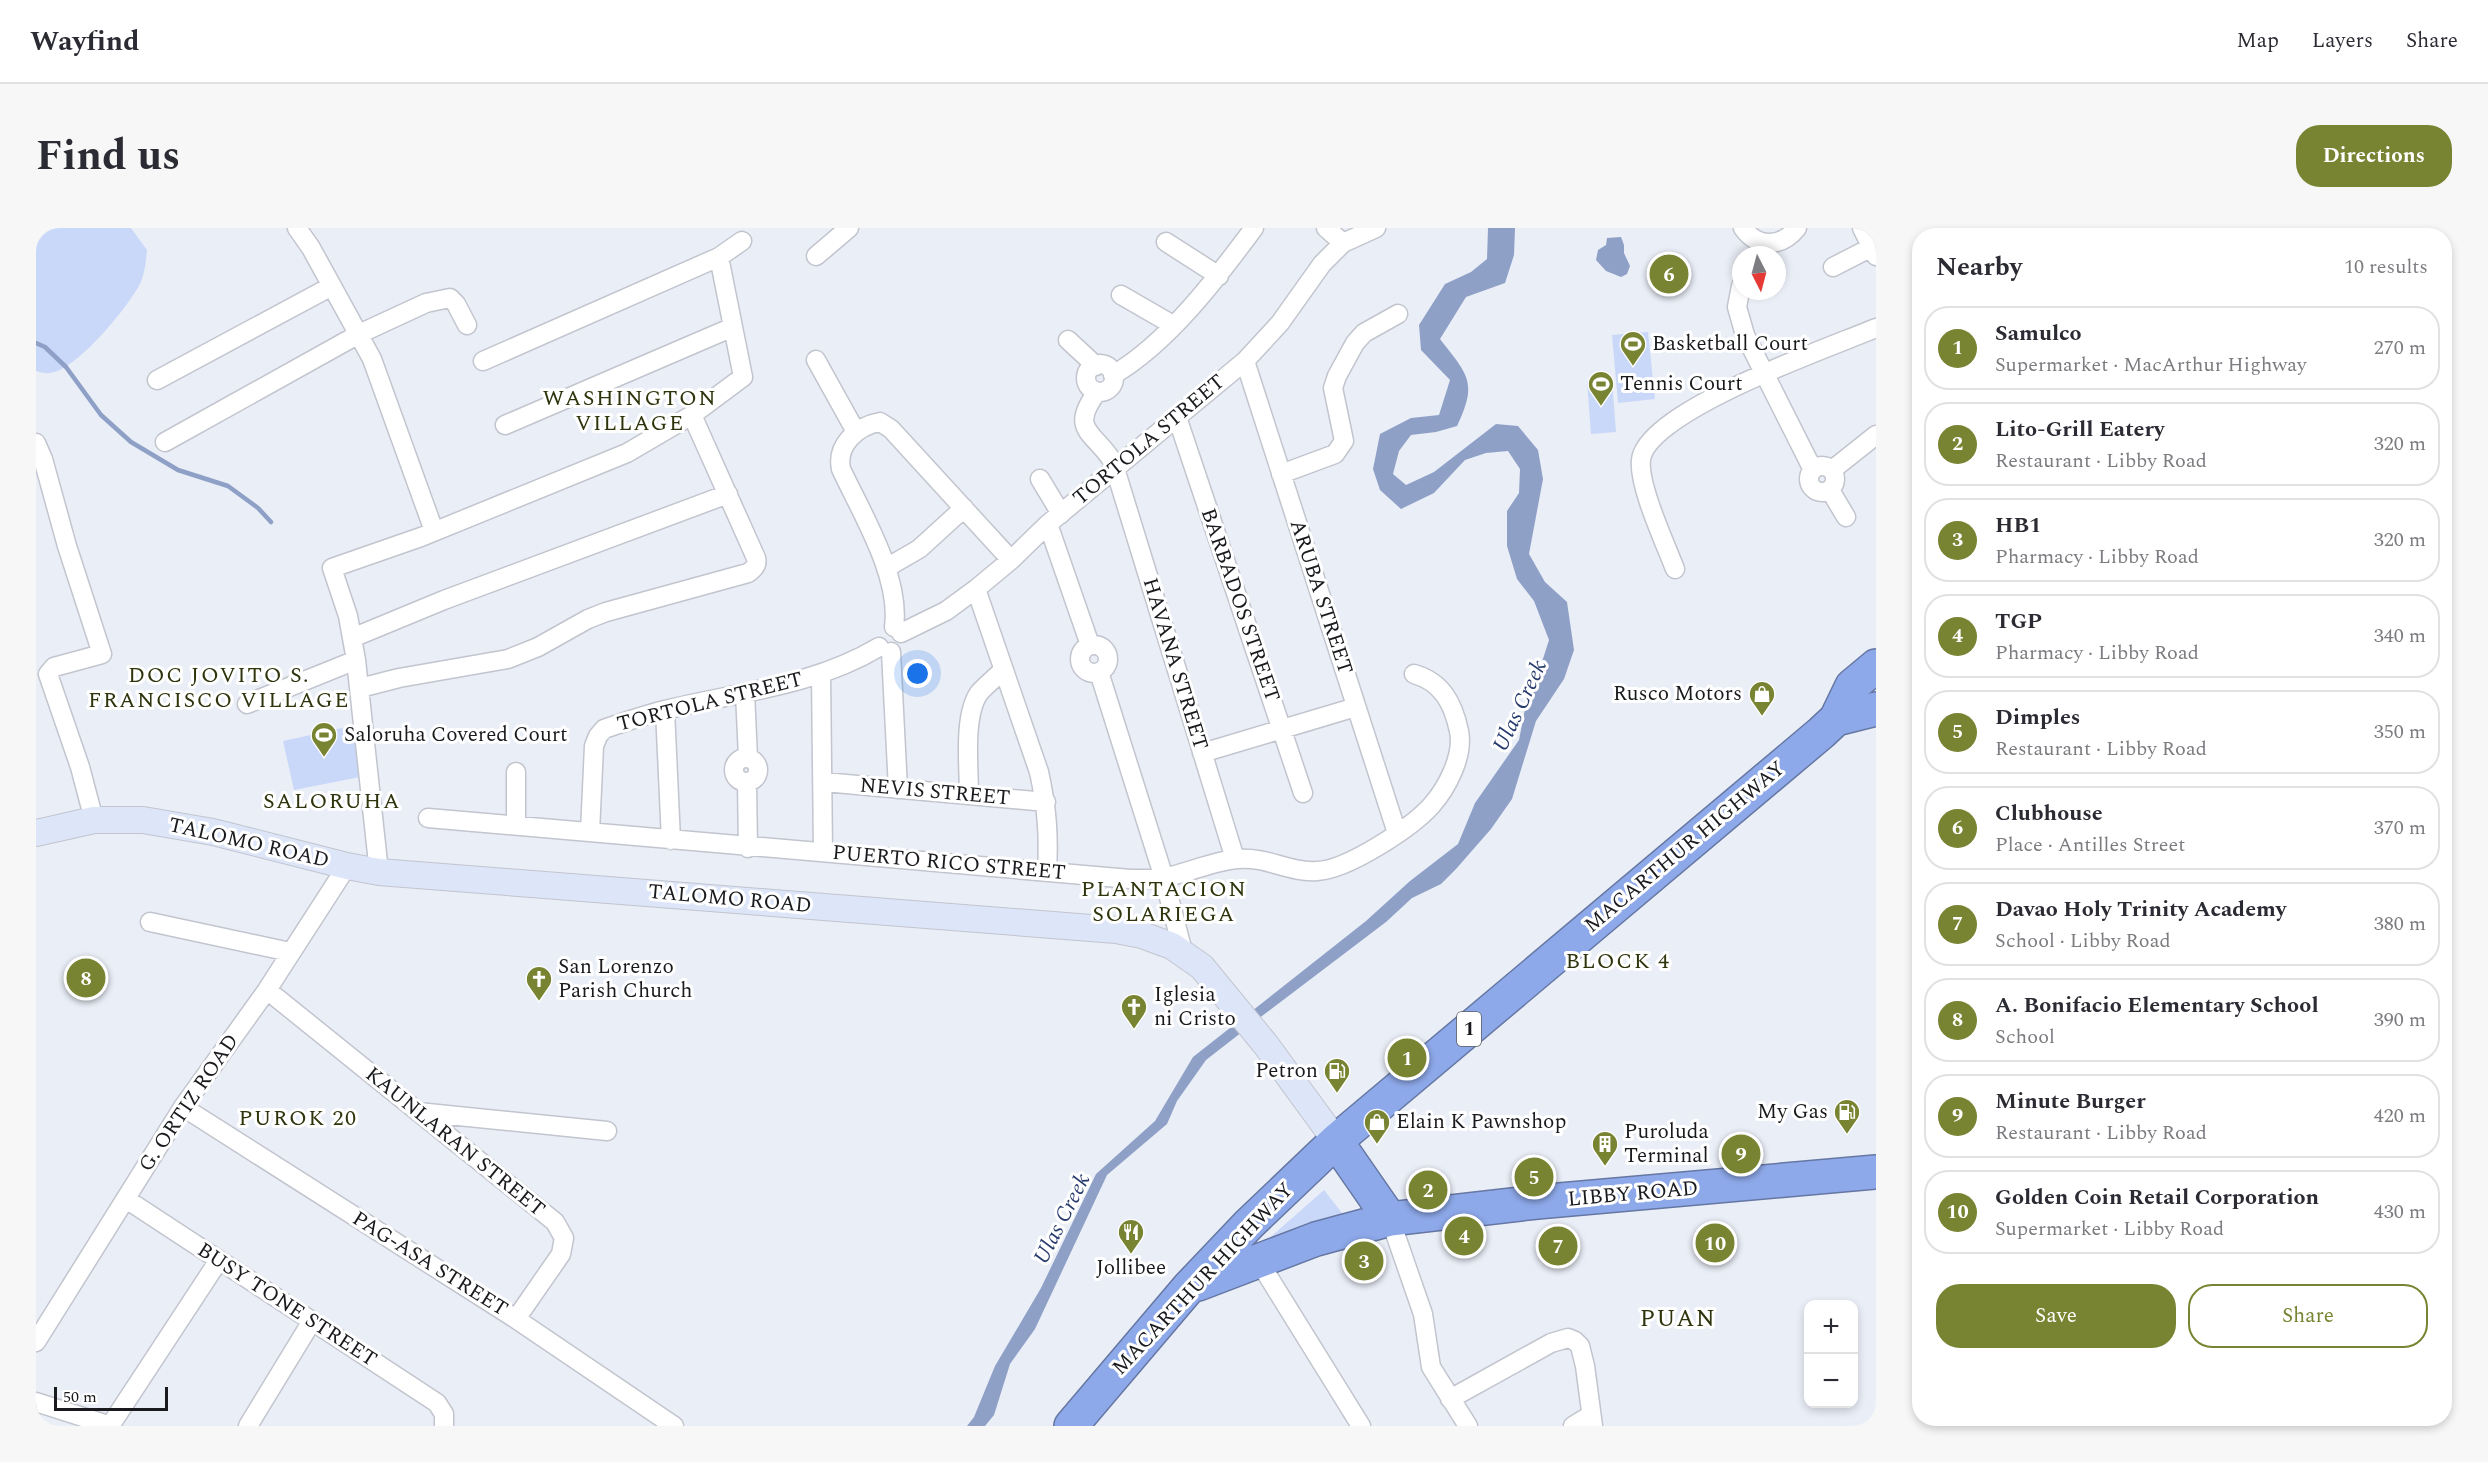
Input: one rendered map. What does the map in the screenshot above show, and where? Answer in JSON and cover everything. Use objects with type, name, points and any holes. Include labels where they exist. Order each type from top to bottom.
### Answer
[{"type":"highway","name":"MACARTHUR HIGHWAY","points":[[1071,1426],[1189,1287],[1249,1224],[1336,1141],[1836,719],[1852,686],[1876,666]]},
{"type":"highway","name":"MACARTHUR HIGHWAY","points":[[1836,719],[1876,709]]},
{"type":"highway","points":[[1336,1141],[1390,1219]]},
{"type":"highway","name":"LIBBY ROAD","points":[[1189,1287],[1316,1239],[1390,1219],[1537,1202],[1876,1172]]},
{"type":"street","points":[[297,228],[311,248],[372,359],[434,531]]},
{"type":"street","points":[[816,256],[849,228]]},
{"type":"street","points":[[1113,375],[1104,365],[1096,366],[1089,371],[1087,379],[1090,387],[1097,392],[1110,388],[1113,375],[1131,365],[1173,325],[1219,276],[1254,228]]},
{"type":"street","points":[[1326,228],[1343,243]]},
{"type":"street","name":"TORTOLA STREET","points":[[898,630],[946,611],[1011,560],[1055,519],[1245,361],[1280,322],[1322,264],[1343,243],[1376,228]]},
{"type":"street","points":[[1750,241],[1764,243],[1784,241],[1797,228]]},
{"type":"street","points":[[1833,267],[1874,252],[1862,228]]},
{"type":"street","points":[[483,361],[719,257],[742,241]]},
{"type":"street","points":[[1166,242],[1219,276]]},
{"type":"street","points":[[379,872],[356,660],[348,616],[332,568],[434,531],[627,453],[692,415],[743,377],[719,257]]},
{"type":"street","points":[[157,380],[332,286]]},
{"type":"street","points":[[1121,296],[1173,325]]},
{"type":"street","points":[[165,442],[359,334],[426,303],[450,298],[456,304],[467,325]]},
{"type":"street","points":[[1738,300],[1737,307],[1740,321],[1764,375],[1813,470]]},
{"type":"street","points":[[1281,474],[1335,454],[1340,448],[1344,441],[1334,388],[1337,376],[1355,343],[1364,333],[1398,314]]},
{"type":"street","points":[[505,425],[733,327]]},
{"type":"street","points":[[1675,569],[1643,481],[1641,460],[1646,446],[1660,430],[1678,417],[1764,375],[1876,328]]},
{"type":"street","points":[[1068,340],[1096,366]]},
{"type":"street","points":[[816,360],[856,432]]},
{"type":"street","name":"ARUBA STREET","points":[[1245,361],[1397,833]]},
{"type":"street","name":"HAVANA STREET","points":[[1097,392],[1088,404],[1085,415],[1087,432],[1110,457],[1116,469],[1235,859]]},
{"type":"street","points":[[360,688],[399,678],[508,659],[538,647],[588,619],[606,612],[748,573],[755,566],[756,558],[692,415]]},
{"type":"street","name":"BARBADOS STREET","points":[[1177,417],[1303,793]]},
{"type":"street","points":[[897,789],[885,649],[902,645],[896,607],[886,568],[841,469],[838,457],[843,446],[856,432],[871,423],[880,422],[891,429],[1011,560]]},
{"type":"street","points":[[1832,470],[1876,435]]},
{"type":"street","points":[[36,442],[102,654],[54,667],[48,674],[80,767],[94,820]]},
{"type":"street","points":[[1825,466],[1832,470],[1835,483],[1830,490],[1821,492],[1812,487],[1809,479],[1813,470],[1825,466]]},
{"type":"street","points":[[1040,479],[1055,519],[1090,645],[1099,645],[1107,652],[1108,662],[1099,672],[1164,878],[1183,952]]},
{"type":"street","points":[[1830,490],[1846,517]]},
{"type":"street","points":[[352,638],[444,600],[728,494]]},
{"type":"street","points":[[886,568],[919,549],[964,508]]},
{"type":"street","points":[[976,589],[1039,772],[1046,802],[1049,831],[1047,872]]},
{"type":"street","name":"TORTOLA STREET","points":[[590,832],[594,746],[604,729],[665,710],[821,674],[885,649]]},
{"type":"street","points":[[247,704],[356,660]]},
{"type":"street","points":[[969,795],[970,730],[973,706],[980,693],[1003,670]]},
{"type":"street","points":[[821,674],[823,852]]},
{"type":"street","name":"PUERTO RICO STREET","points":[[428,818],[748,848],[823,852],[1130,879],[1164,878],[1235,859],[1256,858],[1294,871],[1319,871],[1338,868],[1397,833],[1430,807],[1446,784],[1460,747],[1460,732],[1445,694],[1430,678],[1414,674]]},
{"type":"street","points":[[745,693],[748,758],[755,762],[758,772],[754,780],[747,783],[748,848]]},
{"type":"street","points":[[1203,753],[1356,707]]},
{"type":"street","points":[[665,710],[671,840]]},
{"type":"street","points":[[516,772],[516,825]]},
{"type":"street","name":"NEVIS STREET","points":[[824,782],[1046,802]]},
{"type":"street","name":"TALOMO ROAD","points":[[36,833],[94,820],[143,820],[165,823],[379,872],[1116,930],[1157,939],[1183,952],[1202,967],[1220,987],[1336,1141]]},
{"type":"street","name":"G. ORTIZ ROAD","points":[[36,1342],[183,1107],[267,990],[347,866]]},
{"type":"street","points":[[150,922],[290,952]]},
{"type":"street","name":"KAUNLARAN STREET","points":[[267,990],[555,1222],[561,1230],[564,1245],[561,1254],[516,1319]]},
{"type":"street","name":"PAG-ASA STREET","points":[[183,1107],[516,1319],[674,1426]]},
{"type":"street","points":[[418,1112],[607,1131]]},
{"type":"street","name":"BUSY TONE STREET","points":[[126,1199],[437,1403],[444,1420]]},
{"type":"street","points":[[1390,1219],[1424,1314],[1431,1367],[1468,1426]]},
{"type":"street","points":[[36,1402],[110,1426],[219,1260]]},
{"type":"street","points":[[1257,1260],[1361,1426]]},
{"type":"street","points":[[248,1426],[312,1321]]},
{"type":"street","points":[[1450,1399],[1551,1343],[1568,1338],[1575,1341],[1582,1354],[1592,1420],[1573,1426]]},
{"type":"shaded area","points":[[36,228],[131,228],[147,250],[141,282],[114,321],[74,361],[61,369],[48,373],[36,371]]},
{"type":"shaded area","points":[[1488,228],[1515,228],[1514,255],[1505,283],[1466,297],[1440,339],[1467,380],[1467,399],[1463,411],[1457,426],[1436,432],[1411,435],[1399,451],[1393,474],[1406,485],[1434,472],[1496,424],[1518,426],[1538,450],[1543,479],[1529,554],[1545,582],[1567,602],[1574,650],[1564,679],[1536,721],[1512,799],[1491,829],[1441,884],[1412,898],[1386,922],[1258,1019],[1252,1011],[1366,921],[1410,881],[1458,844],[1475,803],[1519,740],[1530,683],[1541,665],[1549,640],[1534,601],[1517,579],[1507,546],[1507,511],[1519,493],[1520,469],[1508,451],[1486,453],[1465,460],[1434,493],[1401,509],[1380,490],[1373,469],[1380,434],[1411,418],[1439,415],[1450,380],[1421,350],[1419,325],[1445,284],[1471,272],[1487,259]]},
{"type":"shaded area","points":[[1621,237],[1624,253],[1630,266],[1627,274],[1621,277],[1606,271],[1596,260],[1598,250],[1606,245],[1607,238]]},
{"type":"shaded area","name":"Basketball Court","points":[[1648,332],[1655,399],[1618,403],[1612,335]]},
{"type":"shaded area","name":"Tennis Court","points":[[1612,380],[1616,432],[1591,434],[1587,382]]},
{"type":"shaded area","name":"Saloruha Covered Court","points":[[356,725],[365,776],[294,790],[283,741]]},
{"type":"shaded area","points":[[1235,1024],[1242,1032],[1206,1060],[1177,1101],[1167,1124],[1107,1175],[1035,1329],[1010,1364],[994,1415],[985,1426],[967,1426],[974,1417],[995,1366],[1041,1288],[1096,1174],[1155,1121],[1193,1057]]},
{"type":"shaded area","points":[[1324,1190],[1345,1217],[1265,1242]]},
{"type":"waterway","points":[[36,343],[45,347],[66,367],[101,415],[131,442],[178,470],[228,486],[258,508],[271,522]]},
{"type":"place","name":"Clubhouse","points":[[1669,274]]},
{"type":"place","name":"Basketball Court","points":[[1633,367]]},
{"type":"place","name":"Tennis Court","points":[[1601,407]]},
{"type":"place","name":"Rusco Motors","points":[[1762,717]]},
{"type":"place","name":"Saloruha Covered Court","points":[[324,758]]},
{"type":"place","name":"A. Bonifacio Elementary School","points":[[86,978]]},
{"type":"place","name":"San Lorenzo Parish Church","points":[[539,1002]]},
{"type":"place","name":"Iglesia ni Cristo","points":[[1134,1030]]},
{"type":"place","name":"Samulco","points":[[1407,1058]]},
{"type":"place","name":"Petron","points":[[1337,1094]]},
{"type":"place","name":"My Gas","points":[[1847,1135]]},
{"type":"place","name":"Elain K Pawnshop","points":[[1377,1145]]},
{"type":"place","name":"Minute Burger","points":[[1741,1154]]},
{"type":"place","name":"Puroluda Terminal","points":[[1605,1167]]},
{"type":"place","name":"Dimples","points":[[1534,1177]]},
{"type":"place","name":"Lito-Grill Eatery","points":[[1428,1190]]},
{"type":"place","name":"TGP","points":[[1464,1236]]},
{"type":"place","name":"Golden Coin Retail Corporation","points":[[1715,1243]]},
{"type":"place","name":"Davao Holy Trinity Academy","points":[[1558,1246]]},
{"type":"place","name":"Jollibee","points":[[1131,1255]]},
{"type":"place","name":"HB1","points":[[1364,1261]]},
{"type":"district","name":"WASHINGTON VILLAGE","points":[[630,410]]},
{"type":"district","name":"DOC JOVITO S. FRANCISCO VILLAGE","points":[[219,688]]},
{"type":"district","name":"SALORUHA","points":[[332,801]]},
{"type":"district","name":"PLANTACION SOLARIEGA","points":[[1164,902]]},
{"type":"district","name":"BLOCK 4","points":[[1618,961]]},
{"type":"district","name":"PUROK 20","points":[[298,1118]]},
{"type":"district","name":"PUAN","points":[[1678,1319]]},
{"type":"water label","name":"Ulas Creek","points":[[1520,706]]},
{"type":"water label","name":"Ulas Creek","points":[[1062,1219]]}]
